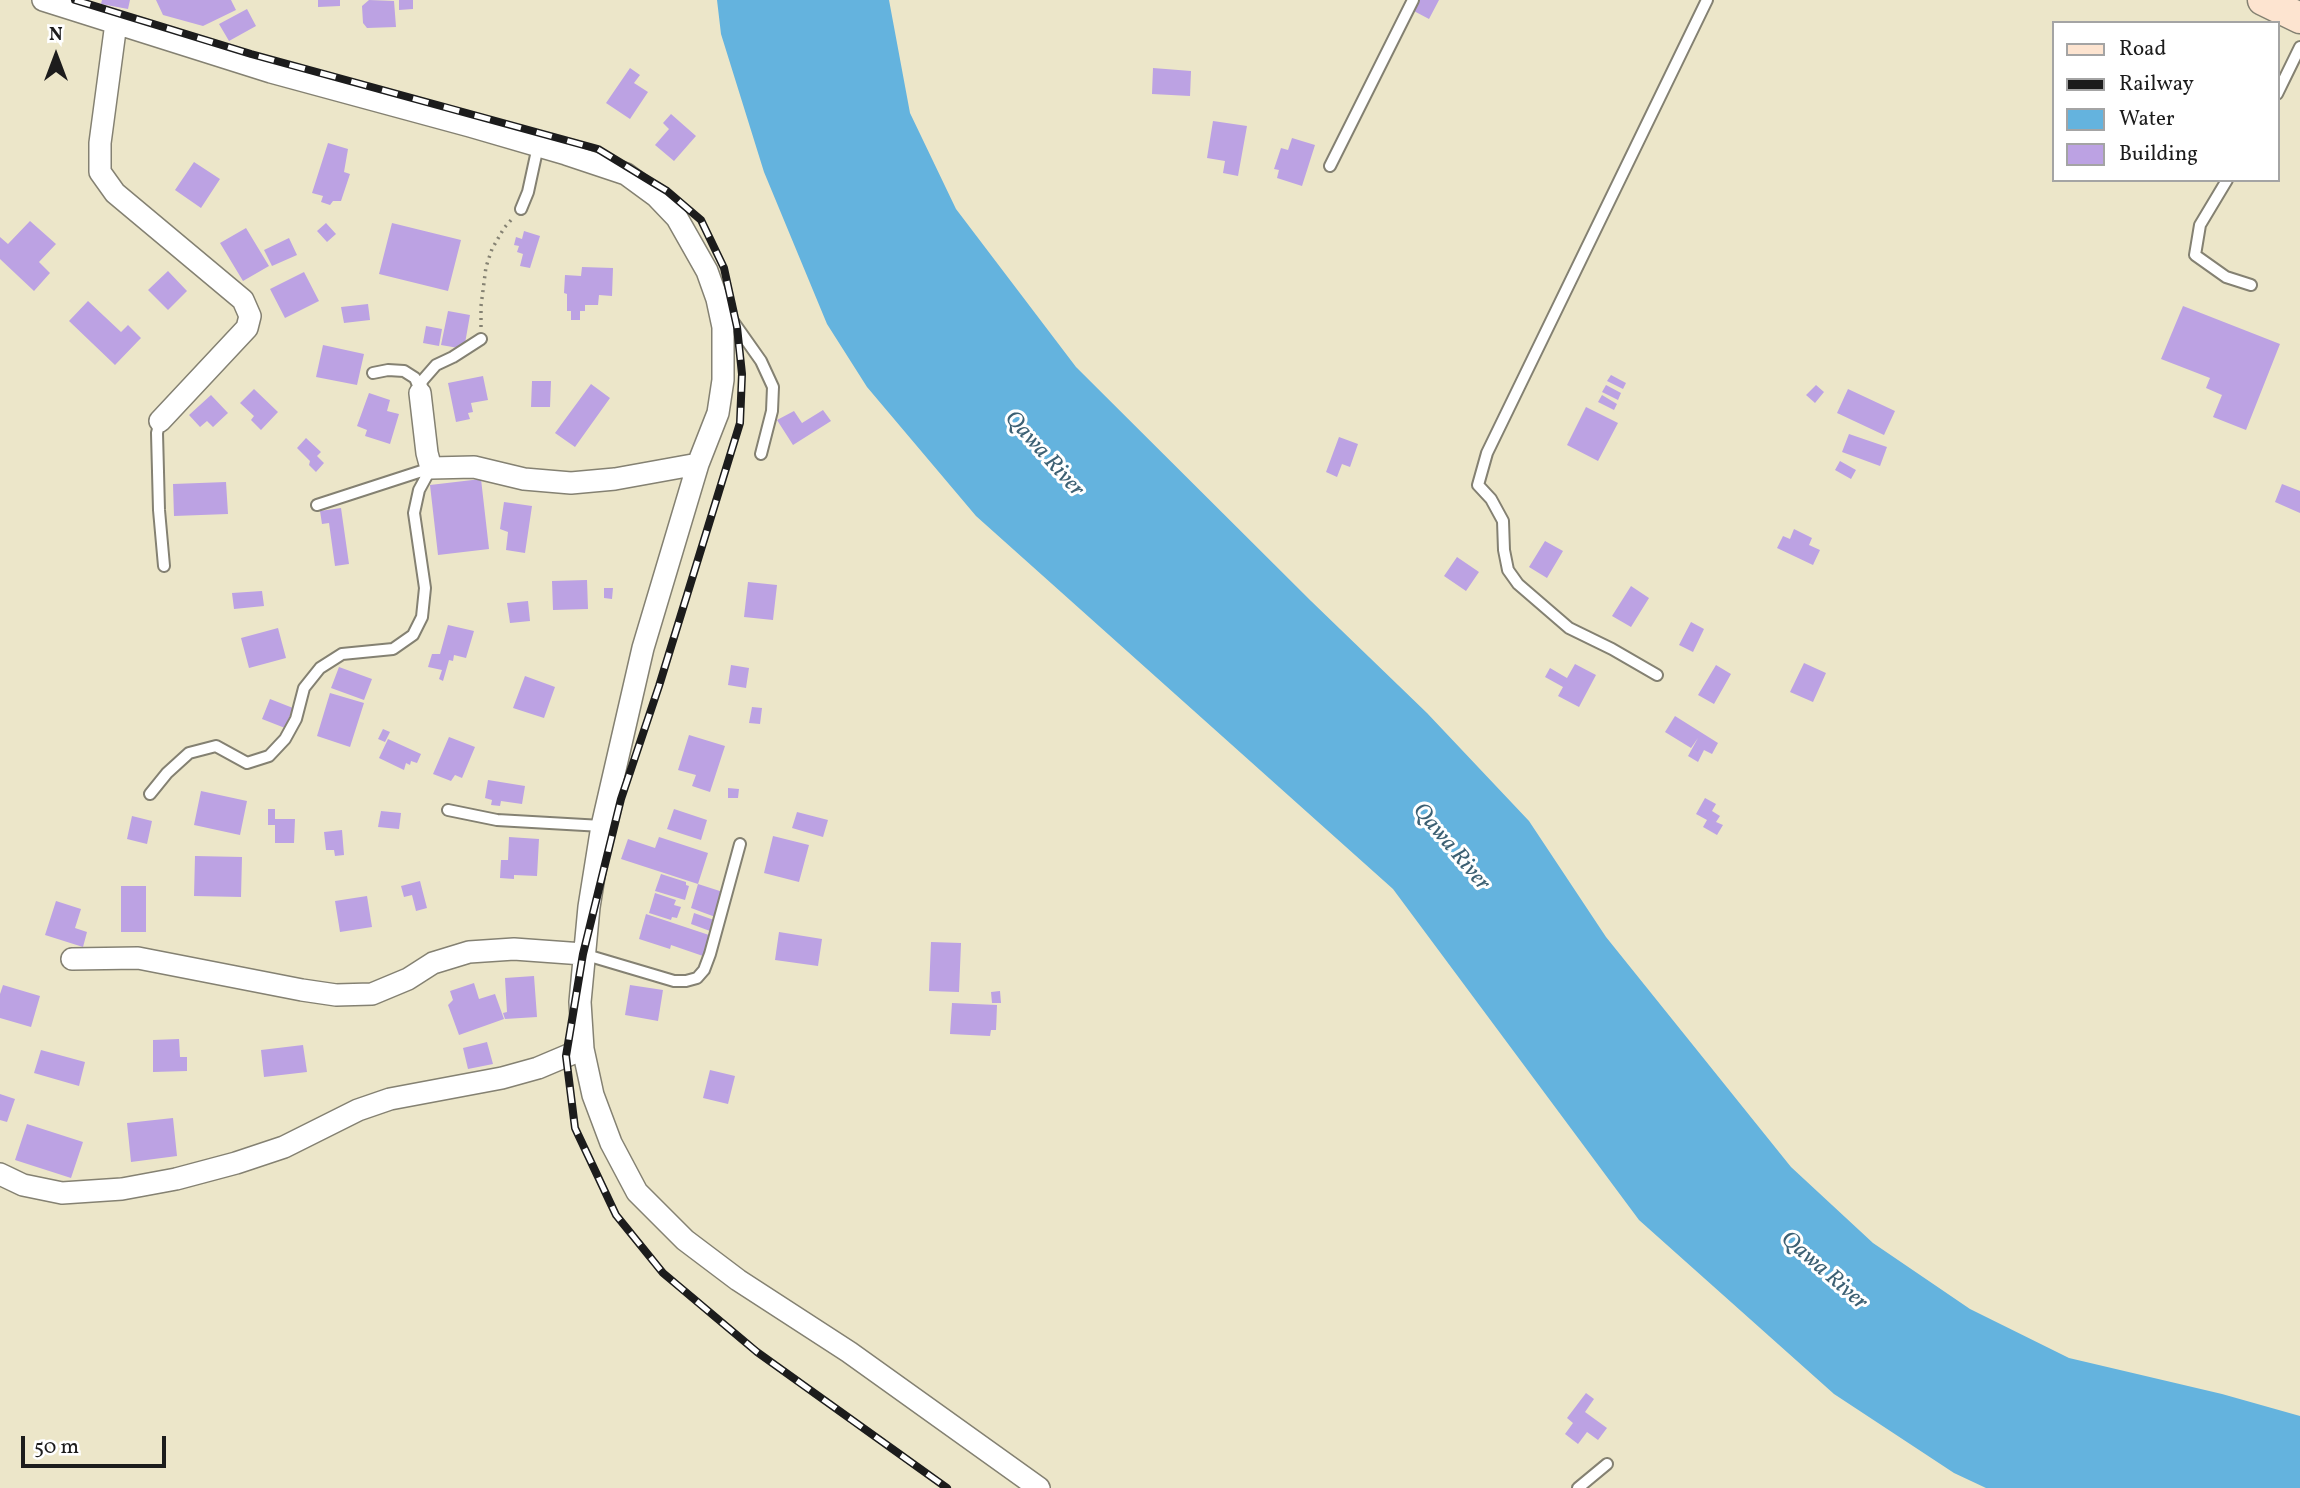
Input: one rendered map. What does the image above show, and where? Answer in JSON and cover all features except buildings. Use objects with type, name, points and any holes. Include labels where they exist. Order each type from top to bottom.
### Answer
[{"type":"main road","points":[[2263,0],[2300,18]]},
{"type":"street","points":[[43,0],[271,72],[538,146],[626,174],[656,196],[677,219],[707,271],[717,299],[723,327],[723,380],[718,413],[698,464],[643,648],[602,826],[583,954],[580,1002],[583,1049],[593,1095],[611,1143],[637,1192],[685,1240],[738,1280],[849,1352],[1039,1488]]},
{"type":"street","points":[[116,23],[100,143],[100,172],[115,193],[243,300],[250,316],[247,328],[160,421]]},
{"type":"street","points":[[421,393],[431,468],[474,467],[524,479],[570,483],[615,479],[698,464]]},
{"type":"street","points":[[72,959],[138,958],[335,995],[372,994],[408,979],[433,963],[469,952],[514,949],[583,954]]},
{"type":"street","points":[[0,1174],[23,1185],[62,1193],[122,1189],[176,1179],[284,1147],[358,1110],[390,1099],[502,1078],[538,1068],[583,1049]]},
{"type":"lane","points":[[1330,166],[1413,0]]},
{"type":"lane","points":[[1657,675],[1569,628],[1518,584],[1508,570],[1503,521],[1491,499],[1478,485],[1487,453],[1707,0]]},
{"type":"lane","points":[[2279,89],[2300,47]]},
{"type":"lane","points":[[521,209],[528,192],[538,146]]},
{"type":"lane","points":[[2226,182],[2200,225],[2195,255],[2226,277],[2251,285]]},
{"type":"lane","points":[[717,299],[761,361],[773,387],[772,411],[761,454]]},
{"type":"lane","points":[[421,393],[422,381],[427,373],[481,339]]},
{"type":"lane","points":[[373,373],[404,370],[415,377],[421,393]]},
{"type":"lane","points":[[160,421],[157,433],[159,510],[164,566]]},
{"type":"lane","points":[[317,505],[431,468]]},
{"type":"lane","points":[[150,794],[167,773],[189,753],[216,746],[247,762],[269,755],[285,739],[296,719],[304,688],[320,668],[342,654],[393,649],[413,635],[422,617],[425,588],[414,513],[419,490],[431,468]]},
{"type":"lane","points":[[448,810],[497,820],[602,826]]},
{"type":"lane","points":[[583,954],[674,981],[697,978],[704,970],[710,954],[740,845]]},
{"type":"lane","points":[[1578,1488],[1607,1464]]},
{"type":"path","points":[[481,339],[481,306],[486,267],[503,228],[521,209]]},
{"type":"water","name":"Qawa River","points":[[717,0],[889,0],[910,113],[956,209],[1076,367],[1427,713],[1529,821],[1606,937],[1791,1167],[1873,1243],[1970,1309],[2069,1358],[2222,1394],[2300,1416],[2300,1488],[1986,1488],[1954,1473],[1834,1394],[1639,1220],[1393,889],[976,516],[867,387],[827,324],[764,172],[721,34]]},
{"type":"railway","points":[[75,0],[251,54],[598,149],[667,191],[701,220],[724,268],[737,327],[742,374],[740,423],[659,686],[621,799],[583,954],[566,1056],[575,1128],[616,1215],[663,1273],[757,1352],[947,1488]]}]
